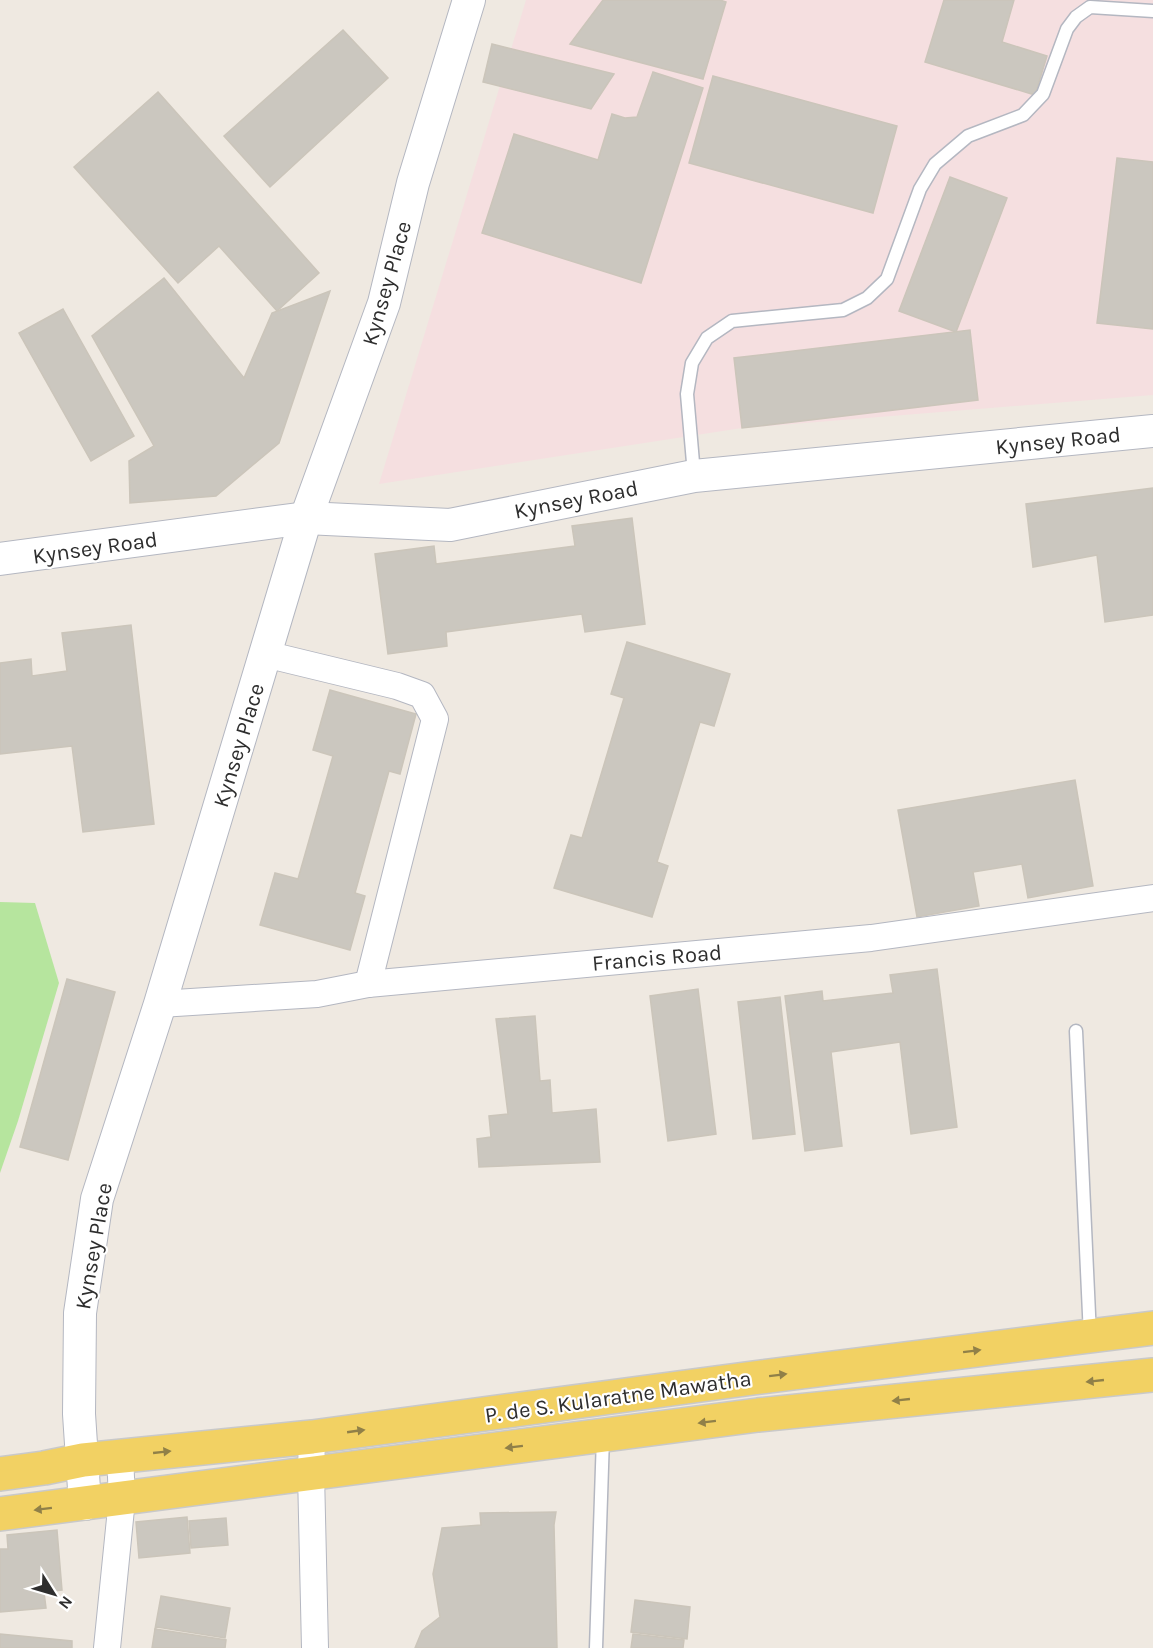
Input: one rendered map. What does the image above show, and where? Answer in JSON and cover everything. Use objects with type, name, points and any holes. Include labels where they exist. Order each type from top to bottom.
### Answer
[{"type":"main road","name":"P. de S. Kularatne Mawatha","points":[[0,1474],[83,1460],[312,1437],[753,1378],[1153,1329]]},
{"type":"main road","name":"P. de S. Kularatne Mawatha","points":[[0,1514],[758,1415],[1153,1375]]},
{"type":"street","name":"Kynsey Place","points":[[86,1504],[79,1414],[80,1314],[97,1199],[160,1004],[306,518],[384,303],[413,183],[469,0]]},
{"type":"street","name":"Kynsey Road","points":[[0,560],[306,518],[450,525],[694,476],[1153,431]]},
{"type":"street","points":[[265,654],[397,686],[422,695],[435,719],[368,984]]},
{"type":"street","name":"Francis Road","points":[[160,1004],[317,994],[368,984],[871,938],[1153,898]]},
{"type":"street","points":[[312,1437],[315,1648]]},
{"type":"street","points":[[107,1648],[122,1499],[120,1456]]},
{"type":"lane","points":[[694,476],[687,394],[692,363],[707,338],[732,321],[843,310],[867,298],[886,279],[920,189],[935,164],[968,136],[1023,115],[1043,94],[1067,29],[1076,18],[1090,7],[1153,11]]},
{"type":"lane","points":[[1076,1031],[1090,1336]]},
{"type":"lane","points":[[596,1648],[603,1436]]},
{"type":"shaded area","points":[[526,0],[1153,0],[1153,395],[742,428],[379,484]]},
{"type":"green space","points":[[0,902],[35,903],[59,983],[0,1173]]},
{"type":"building","points":[[603,0],[720,0],[726,2],[703,79],[570,44]]},
{"type":"building","points":[[944,0],[1014,0],[1002,42],[1047,56],[1035,95],[925,62]]},
{"type":"building","points":[[343,30],[388,78],[270,187],[224,136]]},
{"type":"building","points":[[492,44],[614,74],[591,109],[483,82]]},
{"type":"building","points":[[653,72],[703,88],[641,283],[482,233],[514,134],[598,160],[612,114],[625,118],[637,117]]},
{"type":"building","points":[[713,76],[897,126],[873,213],[689,163]]},
{"type":"building","points":[[158,92],[319,273],[277,311],[219,246],[178,283],[74,167]]},
{"type":"building","points":[[1117,158],[1153,162],[1153,329],[1097,323]]},
{"type":"building","points":[[950,177],[1007,198],[956,332],[899,311]]},
{"type":"building","points":[[164,278],[244,378],[272,313],[330,291],[279,443],[216,496],[130,503],[129,461],[154,446],[92,336]]},
{"type":"building","points":[[63,309],[134,436],[91,461],[19,333]]},
{"type":"building","points":[[970,330],[978,400],[742,428],[734,358]]},
{"type":"building","points":[[1153,488],[1153,615],[1105,622],[1097,555],[1033,567],[1026,504]]},
{"type":"building","points":[[632,518],[645,624],[585,632],[582,614],[446,632],[447,646],[388,654],[375,554],[434,546],[436,564],[575,546],[572,526]]},
{"type":"building","points":[[131,625],[154,824],[83,832],[72,746],[0,754],[0,663],[31,659],[32,676],[67,671],[62,633]]},
{"type":"building","points":[[627,642],[730,674],[714,726],[700,722],[657,862],[668,866],[652,917],[554,888],[571,835],[582,838],[624,698],[611,694]]},
{"type":"building","points":[[330,690],[416,714],[400,774],[389,771],[355,893],[365,896],[350,950],[260,925],[275,873],[298,879],[333,756],[313,750]]},
{"type":"building","points":[[1075,780],[1093,886],[1028,898],[1022,864],[973,872],[979,906],[917,917],[898,810]]},
{"type":"building","points":[[937,969],[957,1127],[911,1134],[900,1042],[831,1052],[842,1146],[805,1151],[785,996],[822,991],[823,1001],[893,993],[890,975]]},
{"type":"building","points":[[67,979],[115,992],[68,1160],[20,1147]]},
{"type":"building","points":[[698,989],[716,1134],[668,1141],[650,996]]},
{"type":"building","points":[[780,997],[795,1134],[753,1139],[738,1002]]},
{"type":"building","points":[[535,1016],[540,1081],[550,1080],[552,1113],[596,1109],[600,1162],[479,1167],[477,1139],[491,1137],[489,1116],[508,1114],[496,1019]]},
{"type":"building","points":[[556,1512],[554,1525],[557,1648],[415,1648],[422,1631],[440,1617],[433,1574],[442,1528],[481,1525],[480,1513]]},
{"type":"building","points":[[187,1517],[190,1553],[139,1558],[136,1522]]},
{"type":"building","points":[[226,1518],[228,1545],[191,1548],[189,1521]]},
{"type":"building","points":[[57,1530],[62,1590],[44,1592],[46,1608],[0,1612],[0,1549],[8,1549],[7,1535]]},
{"type":"building","points":[[161,1596],[230,1608],[225,1638],[157,1627],[155,1629]]},
{"type":"building","points":[[635,1600],[690,1607],[687,1639],[631,1632]]},
{"type":"building","points":[[155,1629],[226,1640],[225,1648],[152,1648]]},
{"type":"building","points":[[0,1634],[72,1641],[72,1648],[0,1648]]},
{"type":"building","points":[[633,1634],[684,1640],[683,1648],[631,1648]]}]
